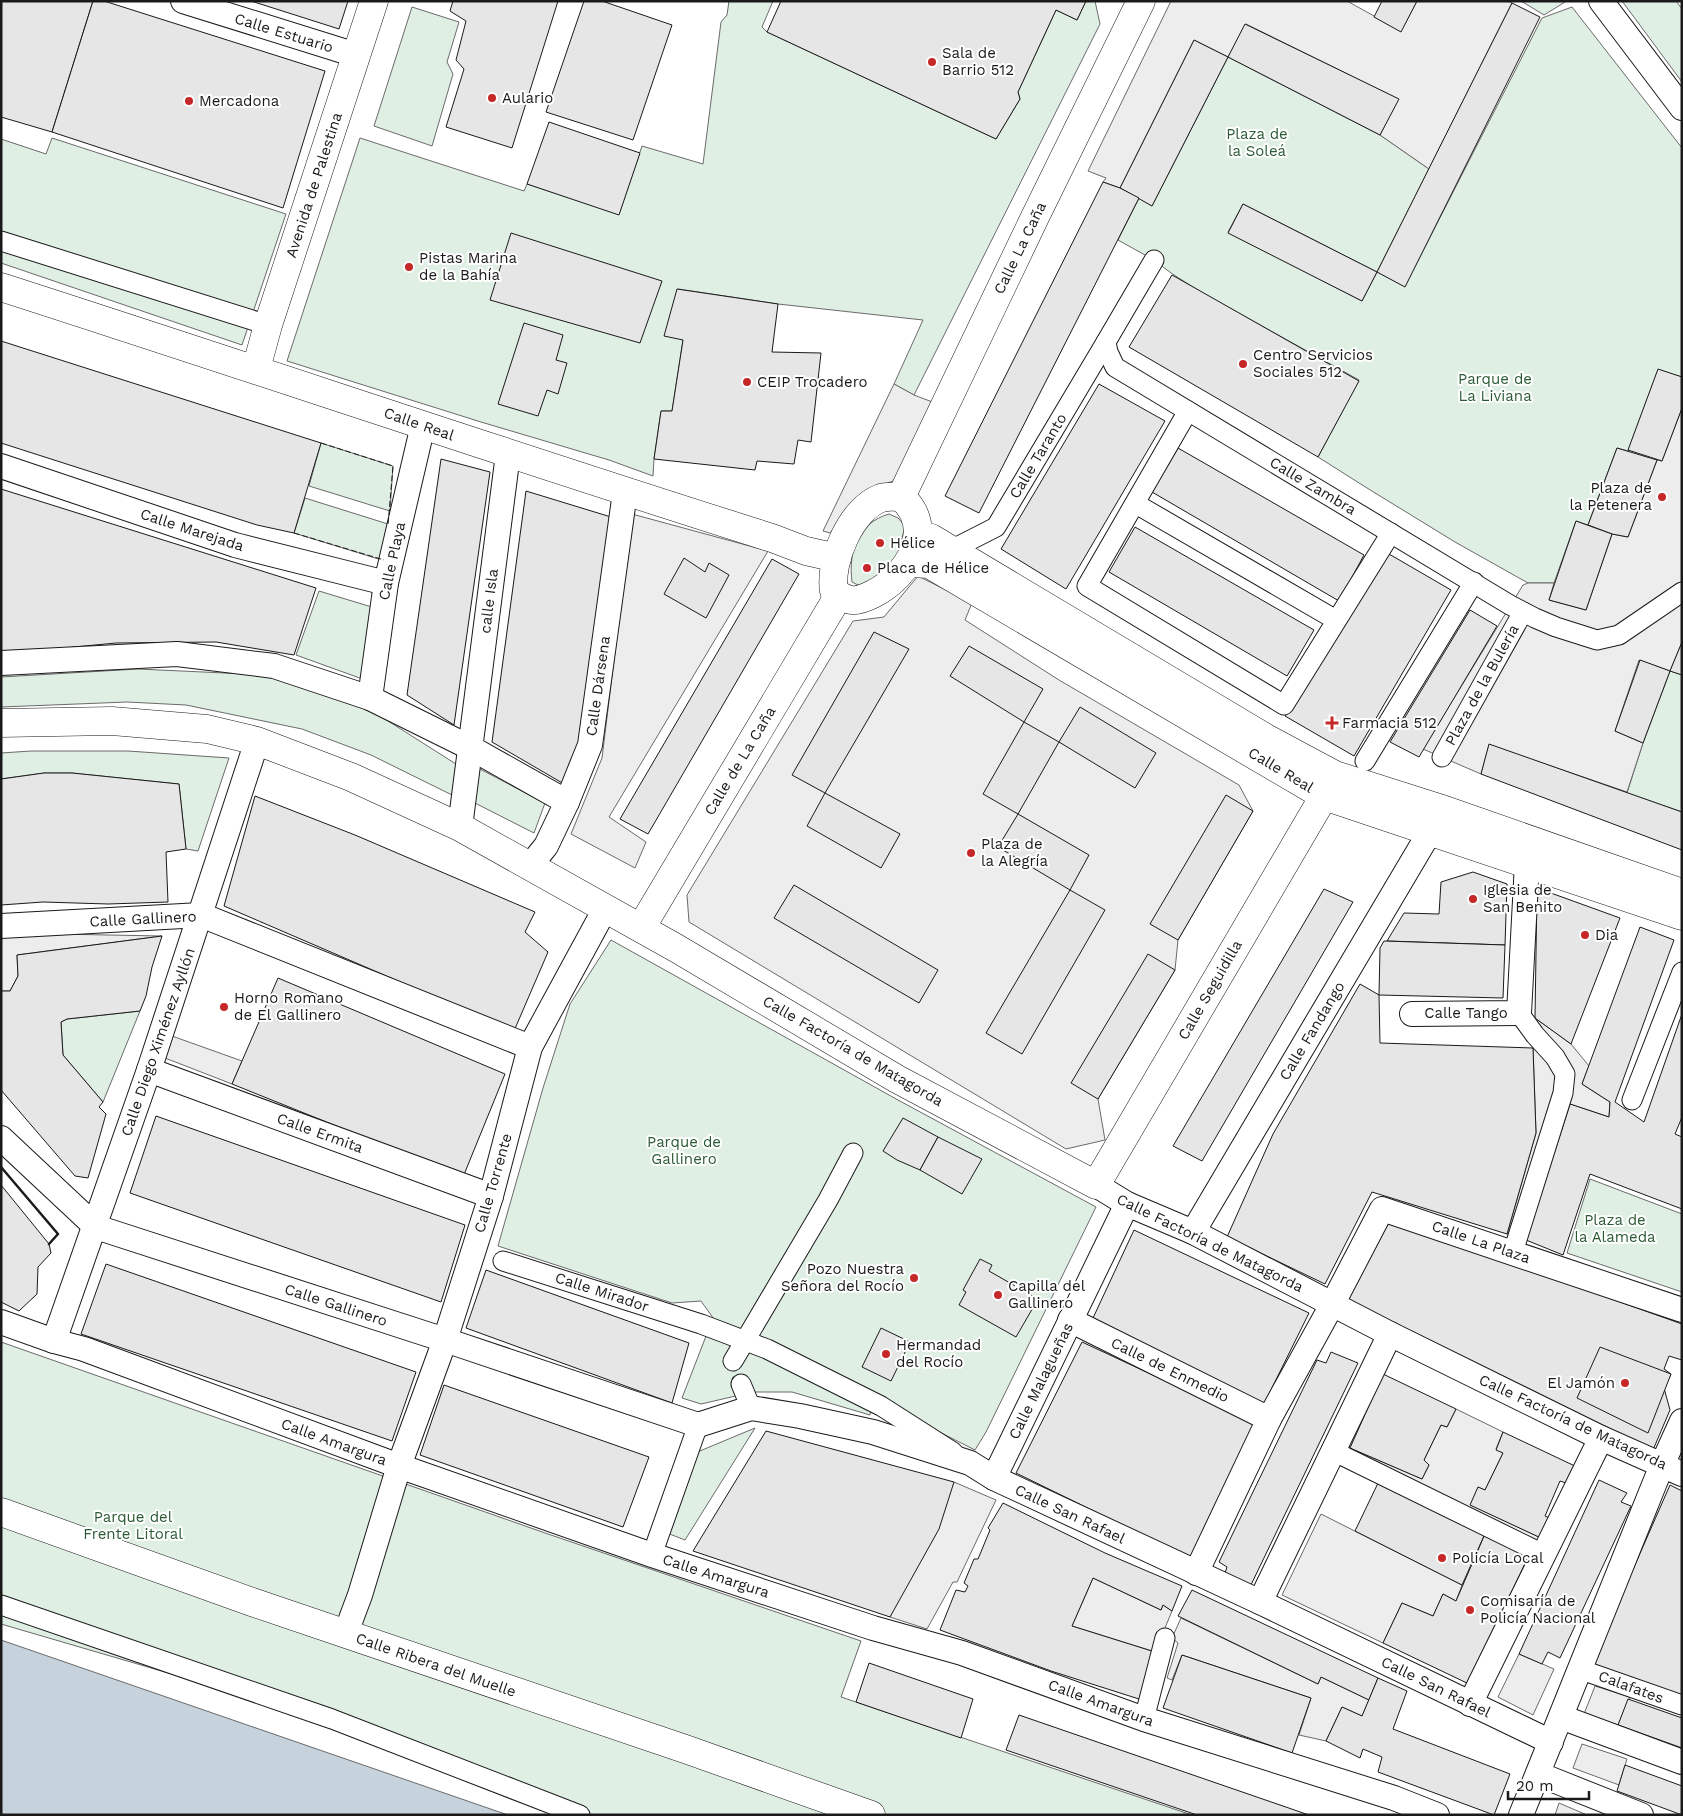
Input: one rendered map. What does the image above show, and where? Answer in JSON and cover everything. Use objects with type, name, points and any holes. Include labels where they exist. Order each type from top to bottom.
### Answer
[{"type":"street","name":"Calle Estuario","points":[[183,1],[356,55]]},
{"type":"street","name":"Avenida de Palestina","points":[[256,369],[268,325],[374,1]]},
{"type":"street","name":"Calle La Caña","points":[[901,497],[1034,217],[1141,1]]},
{"type":"street","points":[[1601,1],[1682,108]]},
{"type":"street","points":[[1,242],[268,325]]},
{"type":"street","name":"Calle Taranto","points":[[951,550],[996,527],[1154,260]]},
{"type":"street","name":"Calle Real","points":[[1,288],[256,369],[508,454],[772,538],[806,551],[837,558]]},
{"type":"street","name":"Calle Zambra","points":[[1106,342],[1108,352],[1115,367],[1517,608],[1556,626],[1597,640],[1618,635],[1682,592]]},
{"type":"street","points":[[1188,411],[1087,586],[1284,705],[1391,532]]},
{"type":"street","name":"Calle Playa","points":[[370,698],[386,583],[423,425]]},
{"type":"street","name":"calle Isla","points":[[460,827],[508,454]]},
{"type":"street","name":"Calle Marejada","points":[[1,466],[235,545],[386,583]]},
{"type":"street","name":"Calle Dársena","points":[[529,867],[546,846],[567,802],[590,745],[626,492]]},
{"type":"street","points":[[901,497],[910,505],[916,520],[918,534],[909,563],[895,579],[881,590],[866,597],[851,600],[839,595],[834,590],[833,572],[850,527],[858,515],[882,498],[901,497]]},
{"type":"street","points":[[1136,504],[1336,620]]},
{"type":"street","name":"Calle Real","points":[[918,534],[931,538],[1266,738],[1330,785],[1438,808],[1682,893]]},
{"type":"street","name":"Calle Real","points":[[909,563],[928,564],[939,569],[1330,785],[1430,830],[1682,916]]},
{"type":"street","points":[[1365,762],[1474,582]]},
{"type":"street","name":"Calle de La Caña","points":[[641,928],[839,595]]},
{"type":"street","name":"Plaza de la Bulería","points":[[1442,757],[1517,608]]},
{"type":"street","points":[[1,663],[177,654],[274,666],[370,698],[471,748],[567,802]]},
{"type":"street","name":"Calle Factoría de Matagorda","points":[[1,723],[112,721],[207,729],[257,741],[351,777],[460,827],[641,928],[897,1078],[1096,1185],[1127,1204],[1193,1232],[1390,1334],[1601,1438],[1672,1470]]},
{"type":"street","name":"Calle Diego Ximénez Ayllón","points":[[54,1341],[96,1227],[201,915],[257,741]]},
{"type":"street","name":"Calle Seguidilla","points":[[1096,1185],[1330,785]]},
{"type":"street","name":"Calle Fandango","points":[[1193,1232],[1430,830]]},
{"type":"street","points":[[1513,1252],[1563,1093],[1565,1074],[1555,1057],[1535,1035],[1519,1013],[1527,863]]},
{"type":"street","name":"Calle Torrente","points":[[348,1635],[351,1619],[399,1466],[445,1340],[491,1196],[530,1047],[605,909]]},
{"type":"street","name":"Calle Gallinero","points":[[1,926],[201,915],[530,1047]]},
{"type":"street","points":[[1632,1100],[1682,972]]},
{"type":"street","name":"Calle Tango","points":[[1412,1014],[1519,1013]]},
{"type":"street","name":"Calle Ermita","points":[[149,1070],[491,1196]]},
{"type":"street","name":"Calle Gallinero","points":[[1,1138],[96,1227],[445,1340],[698,1425]]},
{"type":"street","points":[[733,1361],[828,1200],[853,1153]]},
{"type":"street","name":"Calle Malagueñas","points":[[994,1478],[1127,1204]]},
{"type":"street","name":"Calle La Plaza","points":[[1333,1303],[1382,1208],[1682,1310]]},
{"type":"street","name":"Calle Mirador","points":[[503,1261],[701,1324],[767,1349],[881,1406],[970,1463]]},
{"type":"street","points":[[1196,1573],[1269,1419],[1333,1303]]},
{"type":"street","name":"Calle de Enmedio","points":[[1070,1320],[1269,1419]]},
{"type":"street","name":"Calle Amargura","points":[[1,1322],[54,1341],[84,1349],[399,1466],[652,1555],[873,1628],[962,1653],[1391,1806],[1437,1815]]},
{"type":"street","points":[[1260,1602],[1390,1334]]},
{"type":"street","points":[[741,1384],[751,1408]]},
{"type":"street","name":"Calle San Rafael","points":[[698,1425],[751,1408],[800,1416],[873,1432],[970,1463],[994,1478],[1260,1602],[1551,1742]]},
{"type":"street","points":[[1521,1815],[1579,1669],[1672,1470],[1682,1421]]},
{"type":"street","points":[[652,1555],[698,1425]]},
{"type":"street","points":[[1470,1704],[1601,1438]]},
{"type":"street","points":[[1332,1451],[1543,1554]]},
{"type":"street","name":"Calle Ribera del Muelle","points":[[1,1512],[348,1635],[694,1752],[871,1815]]},
{"type":"street","points":[[1,1605],[332,1719],[580,1815]]},
{"type":"street","points":[[1144,1718],[1165,1638]]},
{"type":"street","name":"Calafates","points":[[1579,1669],[1682,1706]]},
{"type":"street","points":[[1561,1717],[1682,1762]]},
{"type":"street","points":[[1538,1774],[1641,1815]]},
{"type":"green space","points":[[729,1],[773,1],[762,27],[767,32],[996,139],[1020,99],[1018,92],[1056,10],[1077,20],[1086,1],[1095,1],[1100,24],[914,395],[894,384],[923,320],[778,304],[678,289],[683,340],[672,411],[661,411],[653,476],[609,460],[287,361],[360,138],[524,191],[527,184],[619,214],[642,146],[703,164],[721,22],[727,15]]},
{"type":"green space","points":[[1521,1],[1564,1],[1565,2],[1544,15]]},
{"type":"green space","points":[[1622,1],[1676,1],[1682,9],[1682,82]]},
{"type":"green space","points":[[412,7],[459,22],[447,62],[453,74],[432,146],[374,126]]},
{"type":"green space","name":"Parque de La Liviana","points":[[1572,7],[1682,148],[1682,377],[1658,370],[1628,451],[1617,448],[1588,525],[1576,521],[1554,583],[1528,583],[1455,542],[1318,457],[1359,380],[1199,291],[1154,260],[1118,240],[1139,198],[1152,206],[1228,57],[1380,135],[1429,169],[1377,272],[1405,286],[1542,18]],"holes":[[[1243,204],[1377,272],[1362,301],[1228,232]]]},
{"type":"green space","points":[[52,138],[286,214],[242,345],[1,263],[1,139],[46,154]]},
{"type":"green space","points":[[321,443],[393,466],[390,511],[309,486]]},
{"type":"green space","points":[[305,498],[388,524],[385,561],[294,533]]},
{"type":"green space","points":[[889,514],[898,518],[905,526],[897,558],[886,573],[862,587],[852,582],[852,560],[857,540],[870,524],[878,518]]},
{"type":"green space","points":[[319,591],[375,608],[368,681],[296,655]]},
{"type":"green space","points":[[138,669],[268,675],[366,707],[456,764],[452,795],[371,755],[302,729],[186,705],[127,702],[1,707],[1,677]]},
{"type":"green space","points":[[1670,671],[1682,675],[1682,812],[1627,793],[1643,743]]},
{"type":"green space","points":[[31,751],[128,751],[229,758],[198,851],[186,849],[179,784],[72,773],[44,773],[1,779],[1,753]]},
{"type":"green space","points":[[478,768],[545,803],[534,833],[471,801]]},
{"type":"green space","name":"Parque de Gallinero","points":[[611,940],[898,1100],[1096,1207],[986,1432],[975,1450],[757,1340],[716,1322],[701,1301],[672,1303],[498,1246],[543,1088],[570,1004]]},
{"type":"green space","points":[[140,1011],[103,1102],[63,1055],[61,1022],[67,1019]]},
{"type":"green space","name":"Plaza de la Alameda","points":[[1590,1179],[1682,1214],[1682,1292],[1567,1253]]},
{"type":"green space","points":[[708,1331],[872,1404],[870,1415],[792,1392],[753,1392],[701,1404],[682,1398]]},
{"type":"green space","name":"Parque del Frente Litoral","points":[[1,1342],[548,1534],[861,1641],[841,1697],[1192,1815],[592,1815],[431,1750],[1,1624]]},
{"type":"green space","points":[[755,1428],[685,1540],[667,1533],[695,1453]]},
{"type":"shaded area","points":[[1171,1],[1347,1],[1401,31],[1417,1],[1508,1],[1512,3],[1429,169],[1380,135],[1398,99],[1246,24],[1228,57],[1194,40],[1120,188],[1103,182],[1106,178],[1088,171]]},
{"type":"shaded area","points":[[894,384],[914,395],[935,403],[896,480],[882,485],[851,506],[830,533],[823,531]]},
{"type":"shaded area","points":[[1682,408],[1682,642],[1670,671],[1639,660],[1615,731],[1643,743],[1627,792],[1489,745],[1481,774],[1423,749],[1523,585],[1528,583],[1554,583],[1549,600],[1586,610],[1612,534],[1628,537],[1657,460],[1662,461]]},
{"type":"shaded area","points":[[632,514],[768,551],[609,817],[646,842],[635,868],[571,834],[602,758]]},
{"type":"shaded area","name":"Plaza de la Alegría","points":[[918,576],[972,603],[965,620],[1059,680],[1239,785],[1253,811],[1178,940],[1175,970],[1098,1099],[1105,1140],[1066,1149],[689,922],[687,895],[853,621],[884,617]]},
{"type":"shaded area","points":[[1,933],[162,936],[17,955],[18,976],[10,991],[1,991]]},
{"type":"shaded area","points":[[1535,1018],[1571,1044],[1589,1066],[1582,1084],[1610,1102],[1609,1117],[1570,1104],[1526,1240],[1507,1234],[1536,1133],[1533,1048]]},
{"type":"shaded area","points":[[172,1036],[242,1061],[232,1084],[165,1058]]},
{"type":"shaded area","points":[[1456,1409],[1503,1432],[1496,1449],[1503,1453],[1485,1490],[1478,1487],[1471,1505],[1541,1538],[1530,1553],[1350,1448],[1422,1479],[1429,1465],[1424,1460],[1441,1425],[1447,1427]]},
{"type":"shaded area","points":[[954,1482],[996,1500],[957,1582],[953,1582],[927,1629],[890,1617]]},
{"type":"shaded area","points":[[1321,1514],[1462,1585],[1456,1601],[1443,1594],[1433,1616],[1402,1603],[1383,1643],[1282,1595]]},
{"type":"shaded area","points":[[1093,1578],[1161,1610],[1163,1605],[1172,1611],[1155,1652],[1072,1626]]},
{"type":"shaded area","points":[[1181,1618],[1318,1684],[1321,1677],[1369,1700],[1362,1716],[1342,1707],[1326,1741],[1299,1735],[1311,1698],[1182,1655],[1172,1680],[1167,1678],[1178,1643],[1172,1638]]},
{"type":"shaded area","points":[[1,1640],[508,1815],[1,1815]]},
{"type":"shaded area","points":[[1519,1654],[1554,1669],[1533,1715],[1498,1697]]},
{"type":"shaded area","points":[[1595,1686],[1630,1697],[1618,1725],[1584,1714]]},
{"type":"shaded area","points":[[1582,1744],[1627,1759],[1619,1785],[1573,1768]]},
{"type":"shaded area","points":[[1559,1803],[1587,1815],[1555,1815]]},
{"type":"building","points":[[1,1],[93,1],[52,132],[1,117]]},
{"type":"building","name":"Mercadona","points":[[93,1],[104,1],[325,71],[283,208],[52,132]]},
{"type":"building","points":[[251,1],[348,1],[339,29]]},
{"type":"building","name":"Aulario","points":[[453,1],[558,1],[512,148],[446,127],[464,69],[456,60],[466,21],[450,11]]},
{"type":"building","points":[[584,1],[602,1],[672,25],[633,140],[546,112]]},
{"type":"building","name":"Sala de Barrio 512","points":[[781,1],[1086,1],[1077,20],[1056,10],[1018,92],[1020,99],[996,139],[767,32]]},
{"type":"building","points":[[1382,1],[1417,1],[1401,32],[1374,17]]},
{"type":"building","points":[[1512,3],[1540,17],[1405,287],[1377,272]]},
{"type":"building","points":[[1245,24],[1399,99],[1380,135],[1228,57]]},
{"type":"building","points":[[1194,40],[1228,57],[1152,206],[1120,188]]},
{"type":"building","points":[[549,122],[640,153],[619,215],[527,184]]},
{"type":"building","points":[[1103,182],[1139,198],[979,513],[945,496]]},
{"type":"building","points":[[1243,204],[1377,272],[1362,301],[1228,233]]},
{"type":"building","points":[[511,233],[662,281],[640,343],[490,300]]},
{"type":"building","name":"Centro Servicios Sociales 512","points":[[1172,275],[1359,381],[1318,457],[1129,347]]},
{"type":"building","name":"CEIP Trocadero","points":[[677,289],[778,304],[772,352],[821,353],[811,442],[798,440],[794,464],[757,461],[755,470],[654,459],[661,411],[672,411],[683,340],[664,336]]},
{"type":"building","points":[[524,323],[563,335],[556,360],[567,363],[558,394],[547,390],[538,416],[498,404]]},
{"type":"building","points":[[1,341],[321,443],[294,533],[257,525],[1,443]]},
{"type":"building","points":[[1658,369],[1682,377],[1682,408],[1662,461],[1628,450]]},
{"type":"building","points":[[1099,384],[1165,421],[1066,589],[1001,549]]},
{"type":"building","points":[[1178,448],[1364,555],[1339,601],[1152,492]]},
{"type":"building","points":[[1617,448],[1657,460],[1628,537],[1612,534],[1588,525]]},
{"type":"building","points":[[441,459],[490,472],[454,725],[407,695]]},
{"type":"building","points":[[1,489],[316,588],[294,655],[216,642],[116,643],[1,654]]},
{"type":"building","points":[[526,491],[611,517],[576,759],[564,784],[492,742]]},
{"type":"building","points":[[1576,521],[1612,534],[1586,610],[1549,600]]},
{"type":"building","points":[[1135,527],[1314,630],[1287,676],[1109,572]]},
{"type":"building","points":[[1389,554],[1451,590],[1354,756],[1285,716]]},
{"type":"building","points":[[684,558],[705,572],[709,563],[729,575],[706,618],[664,594]]},
{"type":"building","points":[[772,559],[799,574],[648,834],[620,819]]},
{"type":"building","points":[[1470,610],[1497,626],[1419,757],[1390,742]]},
{"type":"building","points":[[874,632],[909,649],[825,793],[792,775]]},
{"type":"building","points":[[1682,642],[1682,675],[1670,671]]},
{"type":"building","points":[[969,646],[1043,689],[1024,722],[950,676]]},
{"type":"building","points":[[1640,660],[1670,671],[1643,743],[1615,731]]},
{"type":"building","points":[[1080,707],[1156,753],[1135,788],[1059,742]]},
{"type":"building","points":[[1024,722],[1059,742],[1018,814],[983,794]]},
{"type":"building","points":[[1489,744],[1682,812],[1682,850],[1481,774]]},
{"type":"building","points":[[44,773],[72,773],[179,784],[186,849],[166,852],[168,902],[108,904],[43,902],[1,905],[1,779]]},
{"type":"building","points":[[825,793],[900,834],[881,868],[807,826]]},
{"type":"building","points":[[1226,795],[1253,811],[1178,940],[1150,924]]},
{"type":"building","points":[[255,796],[355,835],[535,912],[525,932],[548,952],[514,1031],[224,906]]},
{"type":"building","points":[[1018,814],[1089,855],[1070,890],[998,847]]},
{"type":"building","name":"Iglesia de San Benito","points":[[1473,872],[1507,884],[1505,945],[1387,941],[1404,913],[1439,914],[1441,882]]},
{"type":"building","points":[[794,885],[938,970],[919,1003],[774,918]]},
{"type":"building","points":[[1537,888],[1620,918],[1571,1044],[1535,1018]]},
{"type":"building","points":[[1324,889],[1353,902],[1202,1161],[1173,1146]]},
{"type":"building","points":[[1070,890],[1105,910],[1022,1054],[986,1033]]},
{"type":"building","points":[[1640,927],[1674,940],[1615,1102],[1644,1122],[1682,1014],[1682,1117],[1675,1134],[1682,1137],[1682,1209],[1590,1174],[1563,1255],[1526,1240],[1570,1104],[1609,1117],[1610,1102],[1582,1084]]},
{"type":"building","points":[[162,936],[152,967],[146,996],[140,1011],[67,1019],[61,1022],[63,1055],[103,1102],[99,1107],[106,1114],[88,1178],[75,1176],[1,1090],[1,991],[10,991],[18,976],[17,955]]},
{"type":"building","points":[[1384,941],[1505,945],[1503,998],[1379,995],[1380,948]]},
{"type":"building","points":[[1148,954],[1175,970],[1098,1099],[1071,1083]]},
{"type":"building","points":[[278,978],[505,1074],[463,1177],[232,1084]]},
{"type":"building","points":[[1360,984],[1379,995],[1380,1043],[1533,1048],[1536,1133],[1507,1234],[1372,1192],[1325,1284],[1227,1237],[1273,1134]]},
{"type":"building","points":[[156,1116],[465,1225],[441,1302],[130,1193]]},
{"type":"building","points":[[903,1118],[938,1137],[920,1170],[897,1160],[883,1151]]},
{"type":"building","points":[[938,1137],[982,1159],[962,1194],[920,1170]]},
{"type":"building","points":[[1,1185],[49,1244],[51,1253],[38,1267],[37,1294],[19,1311],[1,1302]]},
{"type":"building","points":[[1390,1220],[1682,1324],[1682,1360],[1669,1356],[1664,1369],[1671,1374],[1664,1388],[1670,1410],[1653,1450],[1348,1300]]},
{"type":"building","points":[[1134,1230],[1309,1313],[1264,1404],[1093,1318]]},
{"type":"building","name":"Capilla del Gallinero","points":[[980,1259],[992,1265],[989,1271],[1038,1299],[1016,1337],[959,1305],[966,1292],[963,1290]]},
{"type":"building","points":[[106,1264],[416,1372],[392,1441],[81,1334]]},
{"type":"building","points":[[486,1270],[689,1343],[672,1403],[466,1328]]},
{"type":"building","name":"Hermandad del Rocío","points":[[881,1328],[910,1342],[891,1381],[862,1367]]},
{"type":"building","points":[[1082,1342],[1256,1423],[1190,1558],[1016,1473]]},
{"type":"building","name":"El Jamón","points":[[1600,1347],[1671,1374],[1648,1433],[1577,1398]]},
{"type":"building","points":[[1331,1352],[1358,1363],[1249,1589],[1223,1579],[1227,1567],[1219,1562],[1317,1360],[1326,1363]]},
{"type":"building","points":[[1383,1374],[1456,1409],[1447,1427],[1441,1425],[1424,1460],[1429,1465],[1422,1479],[1350,1448]]},
{"type":"building","points":[[444,1385],[649,1457],[623,1527],[420,1455]]},
{"type":"building","points":[[766,1431],[954,1482],[939,1529],[890,1617],[693,1551]]},
{"type":"building","points":[[1503,1432],[1577,1467],[1569,1484],[1560,1481],[1545,1516],[1552,1519],[1541,1538],[1470,1505],[1478,1487],[1485,1490],[1503,1453],[1496,1450]]},
{"type":"building","points":[[1599,1480],[1627,1493],[1621,1502],[1631,1506],[1560,1658],[1548,1652],[1542,1664],[1519,1654]]},
{"type":"building","name":"Policía Local","points":[[1379,1481],[1488,1527],[1462,1585],[1355,1531]]},
{"type":"building","points":[[1670,1485],[1682,1491],[1682,1699],[1591,1665]]},
{"type":"building","points":[[1003,1503],[1105,1553],[1182,1586],[1172,1611],[1163,1605],[1161,1610],[1093,1578],[1072,1626],[1155,1652],[1139,1699],[1051,1671],[940,1630],[956,1590],[965,1592],[968,1586],[964,1583],[974,1559],[978,1559],[990,1530],[988,1528]]},
{"type":"building","name":"Comisaría de Policía Nacional","points":[[1488,1527],[1530,1553],[1469,1684],[1383,1643],[1402,1603],[1433,1616],[1443,1594],[1456,1601]]},
{"type":"building","points":[[1192,1590],[1378,1678],[1369,1700],[1321,1677],[1318,1684],[1178,1616]]},
{"type":"building","points":[[1182,1655],[1311,1698],[1292,1753],[1163,1708]]},
{"type":"building","points":[[869,1663],[973,1699],[961,1738],[856,1702]]},
{"type":"building","points":[[1378,1678],[1407,1691],[1393,1729],[1510,1774],[1494,1815],[1378,1772],[1382,1757],[1363,1749],[1360,1758],[1326,1741],[1342,1707],[1362,1716]]},
{"type":"building","points":[[1628,1699],[1682,1718],[1682,1748],[1618,1725]]},
{"type":"building","points":[[1019,1715],[1309,1815],[1197,1815],[1006,1750]]},
{"type":"building","points":[[1625,1765],[1682,1786],[1682,1815],[1617,1791]]},
{"type":"fence","points":[[321,443],[393,466],[388,525]]},
{"type":"fence","points":[[294,533],[384,560]]},
{"type":"wall","points":[[1,1167],[58,1234],[49,1244]]},
{"type":"place","name":"Sala de Barrio 512","points":[[932,62]]},
{"type":"place","name":"Aulario","points":[[492,98]]},
{"type":"place","name":"Mercadona","points":[[189,101]]},
{"type":"place","name":"Pistas Marina de la Bahía","points":[[409,267]]},
{"type":"place","name":"Centro Servicios Sociales 512","points":[[1243,364]]},
{"type":"place","name":"CEIP Trocadero","points":[[747,382]]},
{"type":"place","name":"Plaza de la Petenera","points":[[1662,497]]},
{"type":"place","name":"Hélice","points":[[880,543]]},
{"type":"place","name":"Placa de Hélice","points":[[867,568]]},
{"type":"place","name":"Farmacia 512","points":[[1332,723]]},
{"type":"place","name":"Plaza de la Alegría","points":[[971,853]]},
{"type":"place","name":"Iglesia de San Benito","points":[[1473,899]]},
{"type":"place","name":"Dia","points":[[1585,935]]},
{"type":"place","name":"Horno Romano de El Gallinero","points":[[224,1007]]},
{"type":"place","name":"Pozo Nuestra Señora del Rocío","points":[[914,1278]]},
{"type":"place","name":"Capilla del Gallinero","points":[[998,1295]]},
{"type":"place","name":"Hermandad del Rocío","points":[[886,1354]]},
{"type":"place","name":"El Jamón","points":[[1625,1383]]},
{"type":"place","name":"Policía Local","points":[[1442,1558]]},
{"type":"place","name":"Comisaría de Policía Nacional","points":[[1470,1610]]},
{"type":"park label","name":"Plaza de la Soleá","points":[[1257,142]]}]
